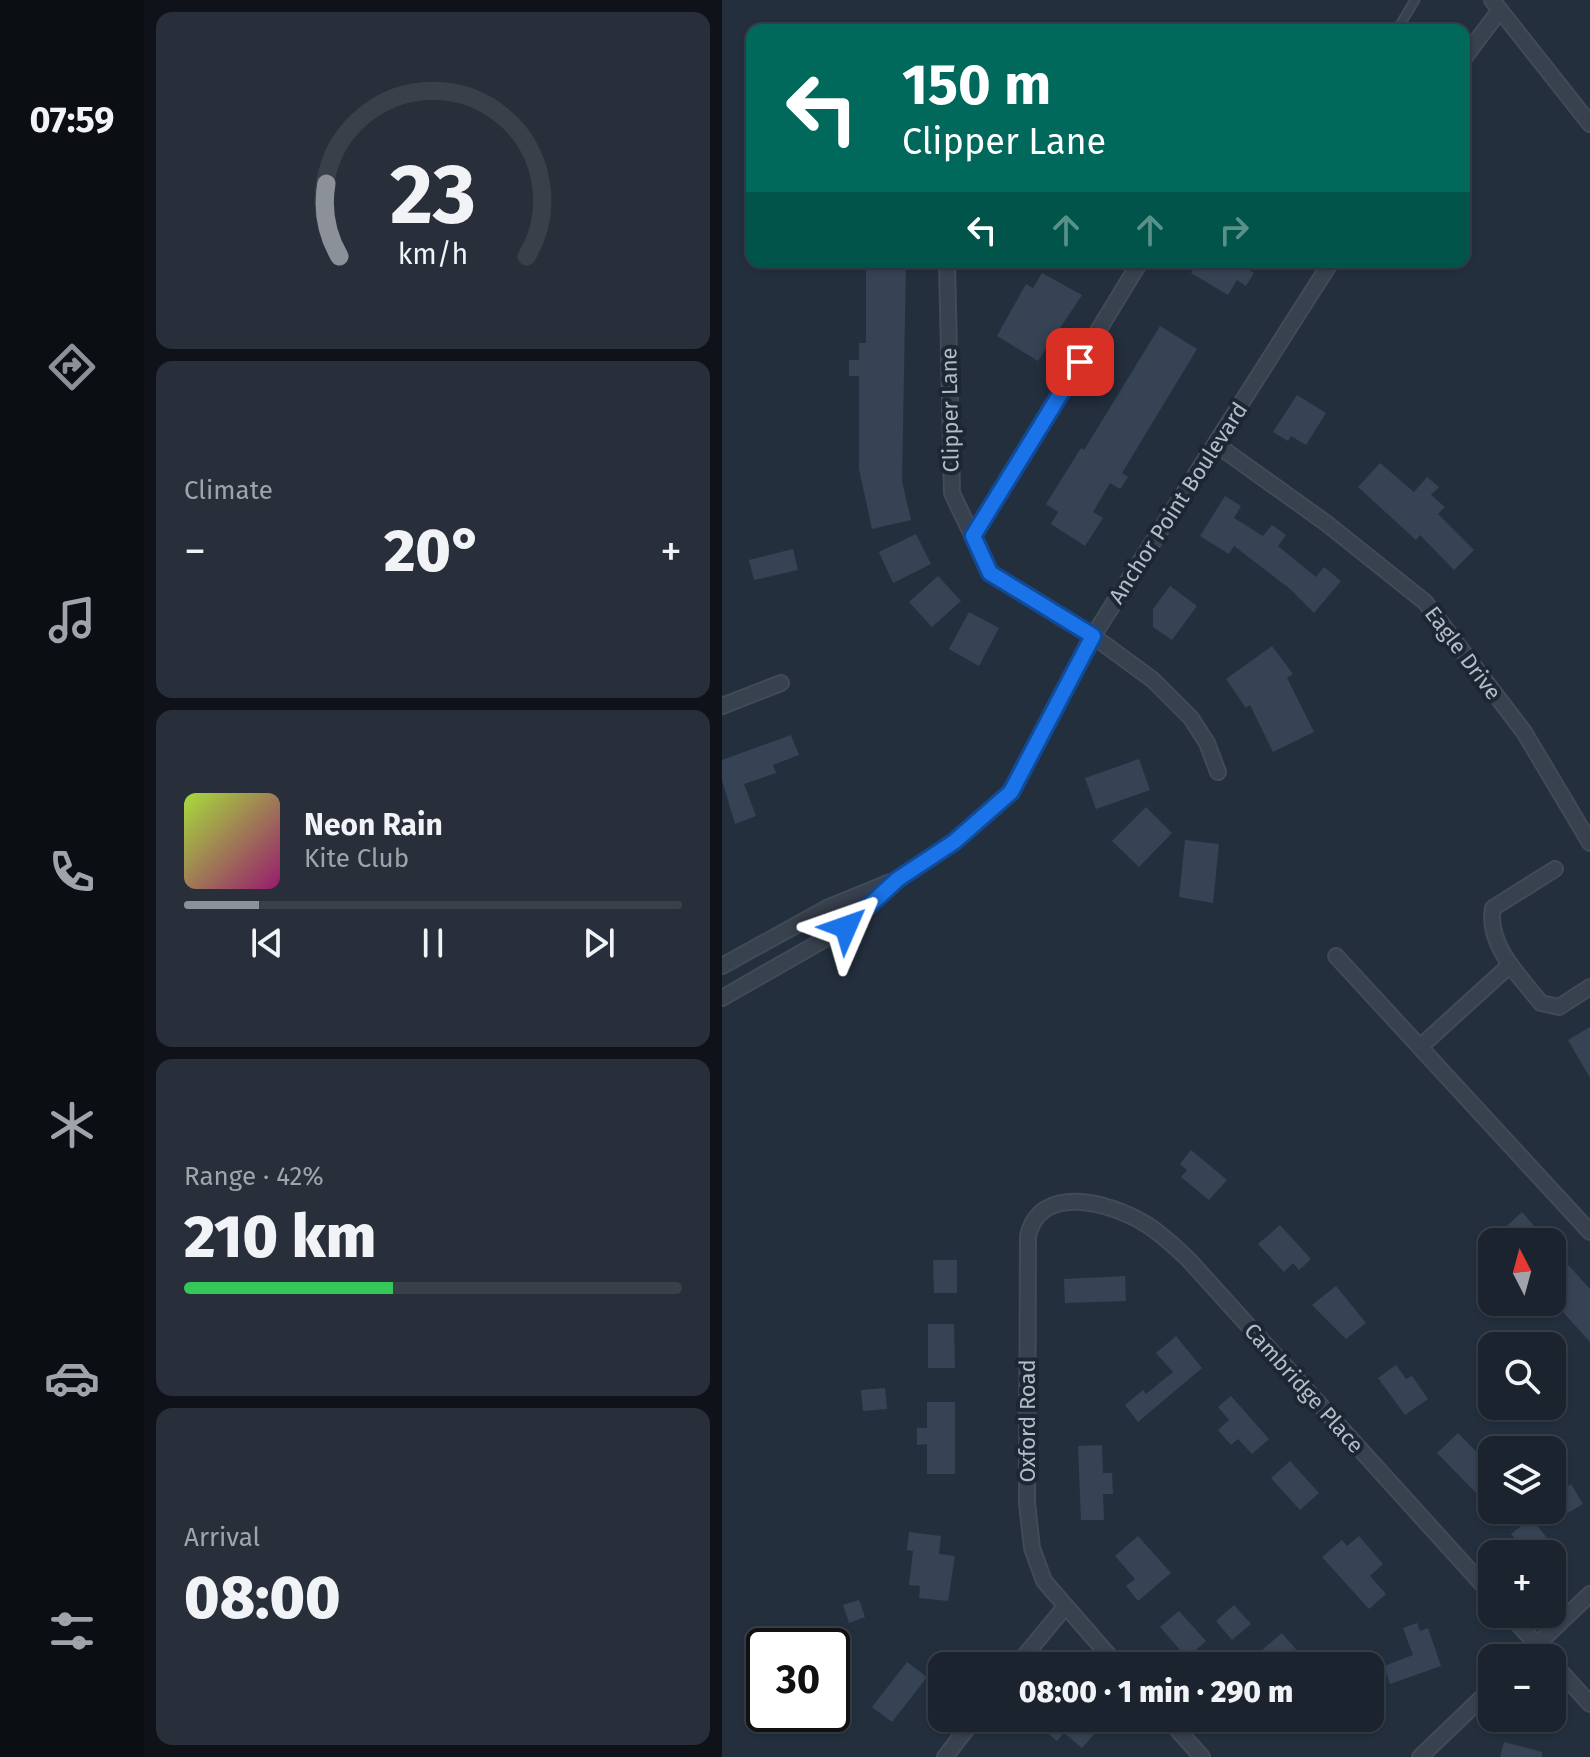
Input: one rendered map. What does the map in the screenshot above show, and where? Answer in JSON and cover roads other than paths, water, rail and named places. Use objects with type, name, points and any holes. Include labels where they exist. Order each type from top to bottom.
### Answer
[{"type":"street","points":[[1470,48],[1496,5],[1590,124]]},
{"type":"street","name":"Clipper Lane","points":[[947,268],[952,493],[990,573],[1093,636],[1153,680],[1191,718],[1207,743],[1218,772]]},
{"type":"street","points":[[973,536],[1136,268]]},
{"type":"street","name":"Anchor Point Boulevard","points":[[722,998],[846,927],[898,879],[954,842],[1011,792],[1093,636],[1327,268]]},
{"type":"street","name":"Eagle Drive","points":[[1217,445],[1326,523],[1425,602],[1524,732],[1590,843]]},
{"type":"street","points":[[722,706],[781,683]]},
{"type":"street","points":[[1555,869],[1493,908],[1489,925],[1510,965],[1541,1003],[1559,1007],[1590,987]]},
{"type":"street","name":"Anchor Point Boulevard","points":[[722,966],[829,907],[898,879]]},
{"type":"street","points":[[1336,956],[1590,1232]]},
{"type":"street","points":[[1420,1047],[1510,965]]},
{"type":"street","name":"Oxford Road","points":[[1065,1607],[1044,1581],[1032,1548],[1027,1494],[1028,1236],[1040,1213],[1051,1205],[1073,1201],[1098,1204]]},
{"type":"street","name":"Cambridge Place","points":[[1098,1204],[1147,1224],[1188,1259],[1478,1580]]},
{"type":"street","points":[[1538,1644],[1590,1594]]},
{"type":"street","points":[[1028,1652],[1065,1607],[1105,1652]]},
{"type":"street","points":[[1522,1628],[1536,1644]]},
{"type":"street","points":[[1566,1678],[1590,1704]]},
{"type":"street","points":[[1420,1757],[1478,1701]]},
{"type":"street","points":[[945,1757],[964,1732]]},
{"type":"street","points":[[1180,1732],[1202,1757]]},
{"type":"lane","points":[[1401,24],[1415,0]]}]
